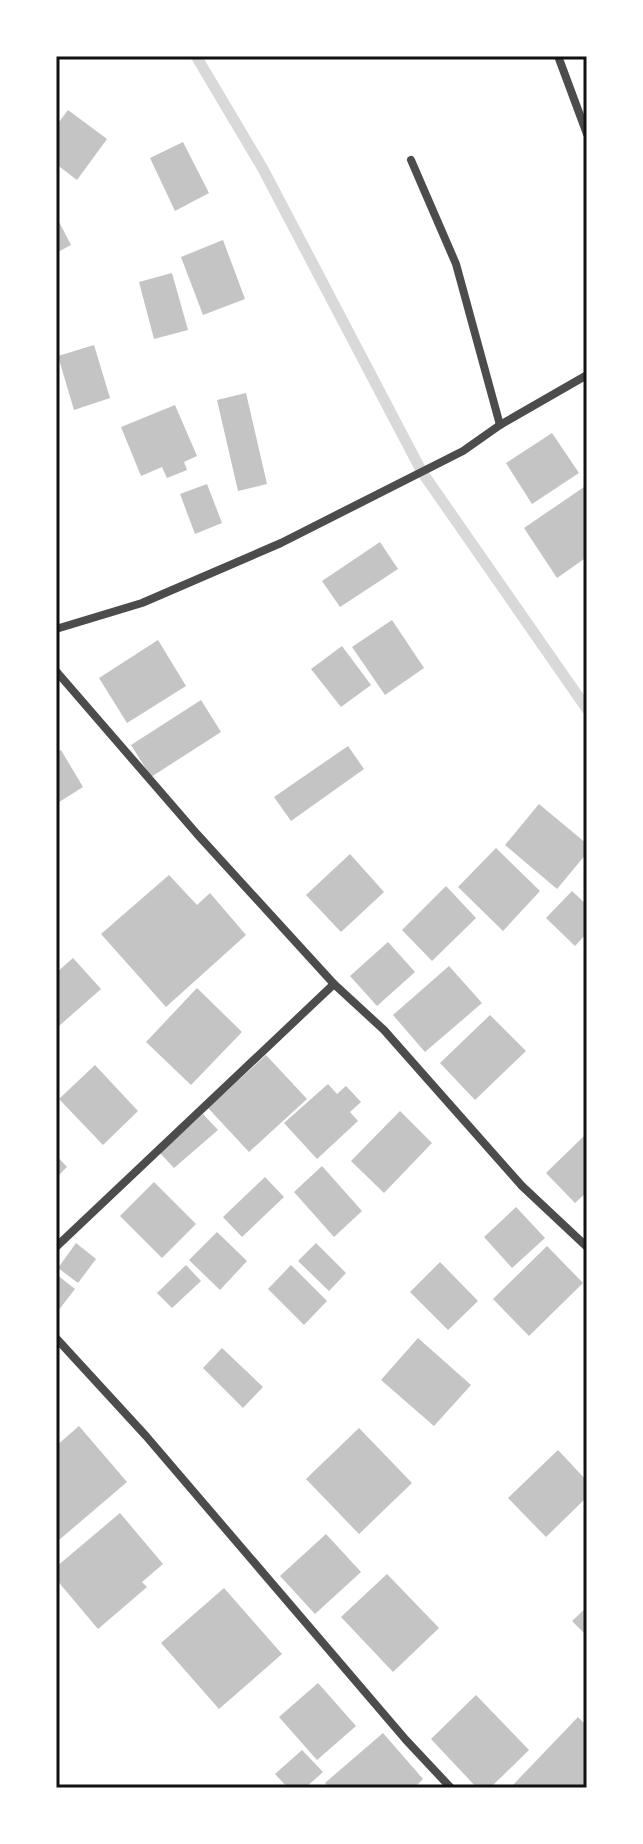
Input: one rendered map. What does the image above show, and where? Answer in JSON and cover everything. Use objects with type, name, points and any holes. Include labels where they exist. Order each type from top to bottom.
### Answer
[{"type":"street","points":[[560,57],[587,134]]},
{"type":"street","points":[[411,160],[456,264],[500,425]]},
{"type":"street","points":[[56,629],[142,603],[281,543],[463,451],[500,425],[587,375]]},
{"type":"street","points":[[56,671],[197,834],[334,984],[384,1030],[522,1186],[587,1247]]},
{"type":"street","points":[[56,1247],[334,984]]},
{"type":"street","points":[[56,1338],[146,1436],[406,1740],[451,1788]]},
{"type":"building","points":[[68,110],[107,139],[77,180],[56,164],[56,126]]},
{"type":"building","points":[[183,142],[209,193],[175,211],[150,158]]},
{"type":"building","points":[[56,216],[71,245],[56,253]]},
{"type":"building","points":[[223,240],[245,299],[203,315],[181,257]]},
{"type":"building","points":[[172,273],[188,330],[154,339],[139,282]]},
{"type":"building","points":[[94,345],[110,398],[74,410],[58,356]]},
{"type":"building","points":[[246,393],[267,484],[238,491],[217,400]]},
{"type":"building","points":[[175,405],[197,456],[184,462],[187,470],[167,478],[162,467],[141,476],[121,427]]},
{"type":"building","points":[[552,433],[579,473],[532,504],[506,463]]},
{"type":"building","points":[[207,484],[222,523],[195,534],[180,494]]},
{"type":"building","points":[[587,485],[587,557],[557,578],[524,528]]},
{"type":"building","points":[[380,542],[398,569],[340,607],[322,581]]},
{"type":"building","points":[[392,620],[424,668],[385,695],[352,647]]},
{"type":"building","points":[[158,640],[186,686],[127,723],[99,678]]},
{"type":"building","points":[[342,646],[371,685],[341,707],[311,669]]},
{"type":"building","points":[[201,700],[221,732],[151,777],[131,745]]},
{"type":"building","points":[[348,746],[364,769],[291,821],[274,797]]},
{"type":"building","points":[[61,750],[83,787],[56,804],[56,753]]},
{"type":"building","points":[[539,804],[587,844],[587,853],[557,889],[505,845]]},
{"type":"building","points":[[496,848],[540,891],[503,931],[458,887]]},
{"type":"building","points":[[350,854],[384,892],[341,932],[306,895]]},
{"type":"building","points":[[169,875],[197,905],[210,893],[246,935],[166,1007],[101,934]]},
{"type":"building","points":[[446,886],[476,918],[432,961],[402,930]]},
{"type":"building","points":[[572,891],[587,905],[587,933],[575,946],[546,918]]},
{"type":"building","points":[[388,942],[415,972],[377,1006],[350,976]]},
{"type":"building","points":[[73,958],[101,989],[59,1026],[56,1023],[56,973]]},
{"type":"building","points":[[449,966],[482,1003],[425,1052],[393,1015]]},
{"type":"building","points":[[197,988],[242,1032],[191,1085],[146,1042]]},
{"type":"building","points":[[490,1015],[526,1051],[475,1100],[440,1063]]},
{"type":"building","points":[[266,1055],[307,1099],[249,1152],[208,1108]]},
{"type":"building","points":[[95,1065],[138,1111],[103,1145],[59,1099]]},
{"type":"building","points":[[328,1084],[337,1094],[346,1086],[361,1102],[350,1112],[358,1121],[317,1159],[284,1123]]},
{"type":"building","points":[[400,1111],[432,1143],[384,1193],[351,1161]]},
{"type":"building","points":[[203,1114],[218,1130],[174,1168],[160,1153]]},
{"type":"building","points":[[584,1136],[587,1139],[587,1192],[575,1203],[546,1173]]},
{"type":"building","points":[[56,1155],[67,1167],[56,1178]]},
{"type":"building","points":[[322,1166],[362,1211],[334,1237],[294,1192]]},
{"type":"building","points":[[265,1177],[284,1197],[242,1237],[223,1217]]},
{"type":"building","points":[[154,1182],[196,1224],[162,1258],[120,1216]]},
{"type":"building","points":[[516,1207],[545,1238],[512,1268],[484,1237]]},
{"type":"building","points":[[217,1232],[247,1261],[220,1290],[189,1260]]},
{"type":"building","points":[[76,1243],[96,1259],[78,1283],[58,1268]]},
{"type":"building","points":[[316,1243],[346,1273],[329,1291],[298,1261]]},
{"type":"building","points":[[547,1246],[583,1283],[529,1336],[493,1299]]},
{"type":"building","points":[[440,1262],[478,1301],[448,1330],[410,1292]]},
{"type":"building","points":[[186,1265],[201,1281],[172,1308],[157,1293]]},
{"type":"building","points":[[291,1265],[327,1301],[304,1325],[268,1289]]},
{"type":"building","points":[[56,1274],[75,1289],[58,1311],[56,1309]]},
{"type":"building","points":[[418,1338],[471,1385],[434,1426],[381,1380]]},
{"type":"building","points":[[222,1348],[263,1387],[243,1408],[203,1368]]},
{"type":"building","points":[[79,1426],[127,1482],[59,1540],[56,1537],[56,1446]]},
{"type":"building","points":[[359,1428],[412,1483],[359,1534],[306,1479]]},
{"type":"building","points":[[558,1450],[587,1481],[587,1497],[546,1537],[508,1498]]},
{"type":"building","points":[[120,1513],[163,1564],[142,1582],[147,1587],[98,1629],[56,1579],[56,1567]]},
{"type":"building","points":[[326,1534],[361,1572],[315,1614],[280,1576]]},
{"type":"building","points":[[387,1574],[439,1628],[393,1672],[341,1617]]},
{"type":"building","points":[[224,1588],[282,1654],[219,1709],[161,1643]]},
{"type":"building","points":[[587,1607],[587,1636],[572,1621]]},
{"type":"building","points":[[318,1683],[356,1726],[317,1760],[279,1717]]},
{"type":"building","points":[[476,1695],[529,1750],[490,1788],[477,1788],[431,1739]]},
{"type":"building","points":[[578,1717],[587,1726],[587,1788],[513,1788],[512,1786]]},
{"type":"building","points":[[383,1733],[423,1779],[414,1788],[329,1788],[325,1783]]},
{"type":"building","points":[[302,1750],[323,1772],[305,1788],[288,1788],[275,1774]]},
{"type":"waterway","points":[[196,56],[263,169],[422,472],[587,709]]}]
